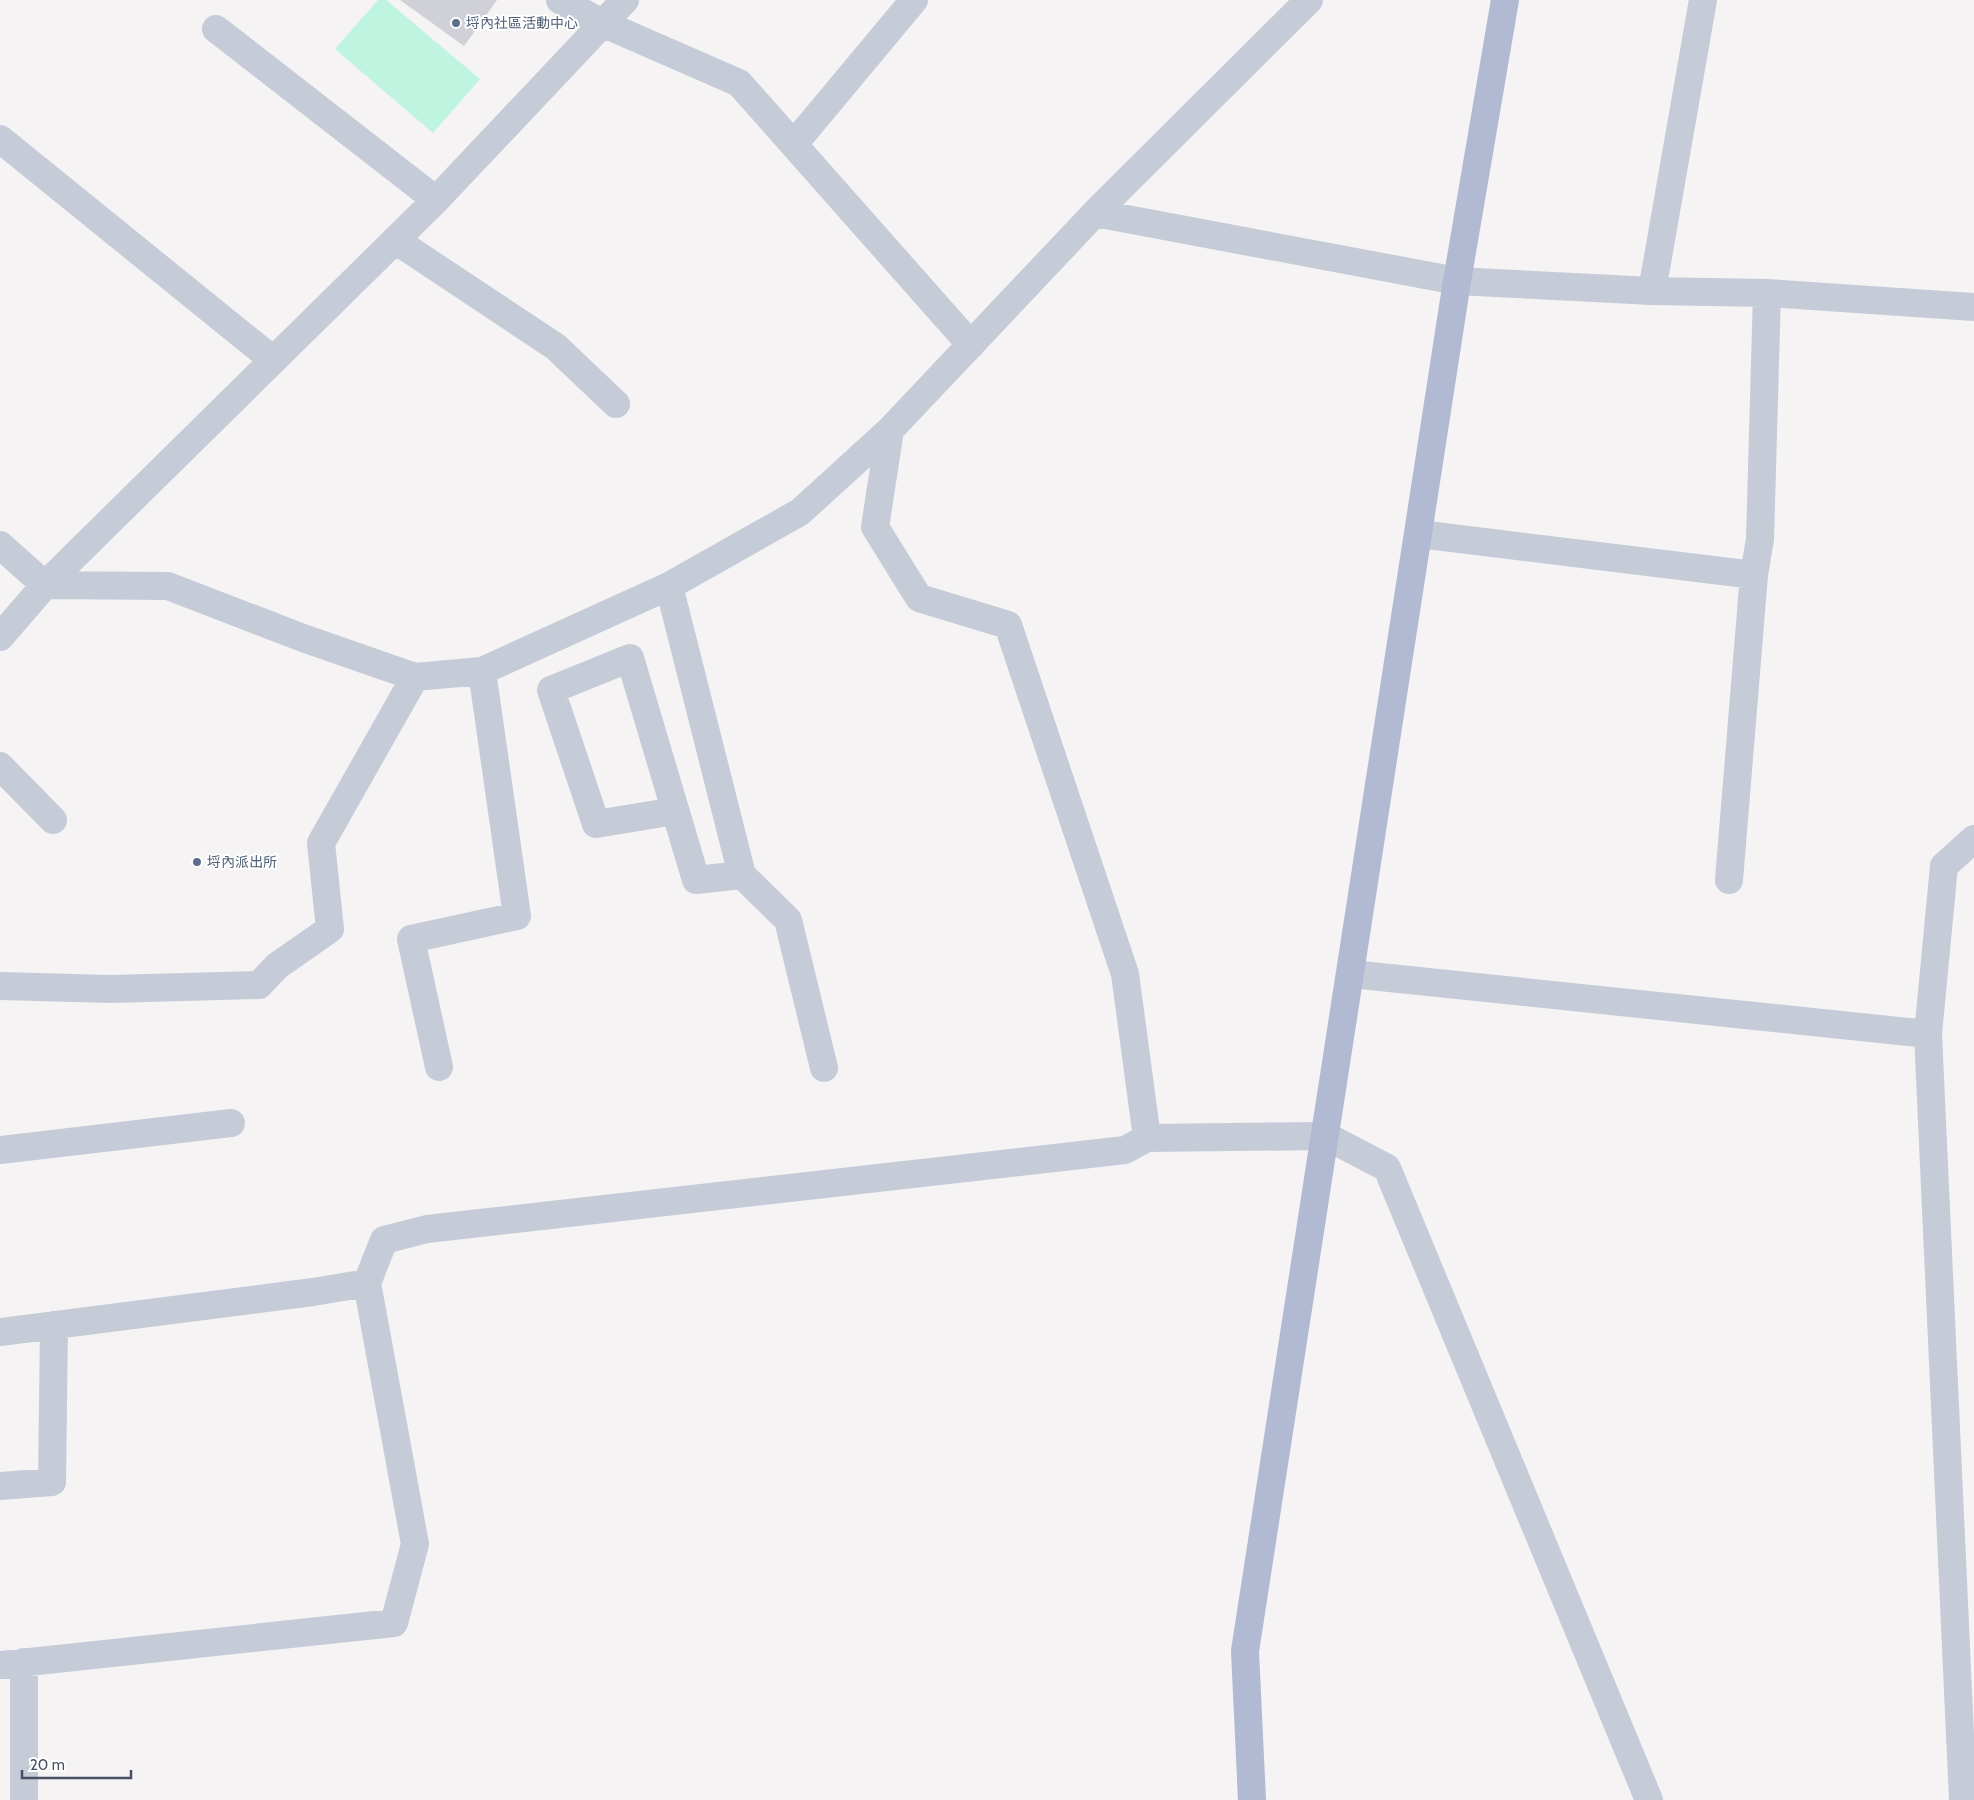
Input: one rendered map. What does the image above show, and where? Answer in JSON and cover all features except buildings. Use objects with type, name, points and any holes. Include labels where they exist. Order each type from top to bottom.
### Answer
[{"type":"main road","points":[[1252,1800],[1245,1651],[1458,281],[1505,0]]},
{"type":"street","points":[[560,0],[604,24],[739,83],[971,345]]},
{"type":"street","points":[[0,637],[45,585],[436,200],[625,0]]},
{"type":"street","points":[[794,144],[914,0]]},
{"type":"street","points":[[0,545],[45,585],[168,586],[303,638],[415,677],[482,671],[669,586],[800,512],[890,430],[1095,213],[1309,0]]},
{"type":"street","points":[[1652,292],[1703,0]]},
{"type":"street","points":[[216,29],[436,200]]},
{"type":"street","points":[[0,139],[273,360]]},
{"type":"street","points":[[1095,213],[1458,281],[1652,292],[1767,293],[1974,307]]},
{"type":"street","points":[[395,240],[556,347],[616,404]]},
{"type":"street","points":[[1729,880],[1754,576],[1760,539],[1767,293]]},
{"type":"street","points":[[890,430],[876,527],[919,598],[1008,624],[1125,974],[1147,1138]]},
{"type":"street","points":[[1419,534],[1754,576]]},
{"type":"street","points":[[669,586],[742,875],[788,920],[824,1068]]},
{"type":"street","points":[[675,810],[596,824],[552,690],[630,658],[696,880],[742,875]]},
{"type":"street","points":[[439,1067],[411,939],[516,916],[482,671]]},
{"type":"street","points":[[0,986],[111,989],[259,985],[277,966],[330,928],[321,843],[415,677]]},
{"type":"street","points":[[0,766],[53,820]]},
{"type":"street","points":[[1963,1800],[1928,1034],[1944,866],[1974,839]]},
{"type":"street","points":[[1350,974],[1928,1034]]},
{"type":"street","points":[[0,1150],[231,1123]]},
{"type":"street","points":[[24,1800],[12,1663],[394,1623],[415,1544],[367,1283],[384,1240],[427,1230],[1125,1150],[1147,1138],[1326,1136],[1387,1168],[1649,1800]]},
{"type":"street","points":[[0,1332],[313,1292],[367,1283]]},
{"type":"street","points":[[0,1486],[52,1482],[54,1325]]},
{"type":"green space","points":[[378,0],[386,0],[480,79],[433,133],[335,49]]},
{"type":"place","name":"埒內社區活動中心","points":[[456,23]]},
{"type":"place","name":"埒內派出所","points":[[197,862]]}]
